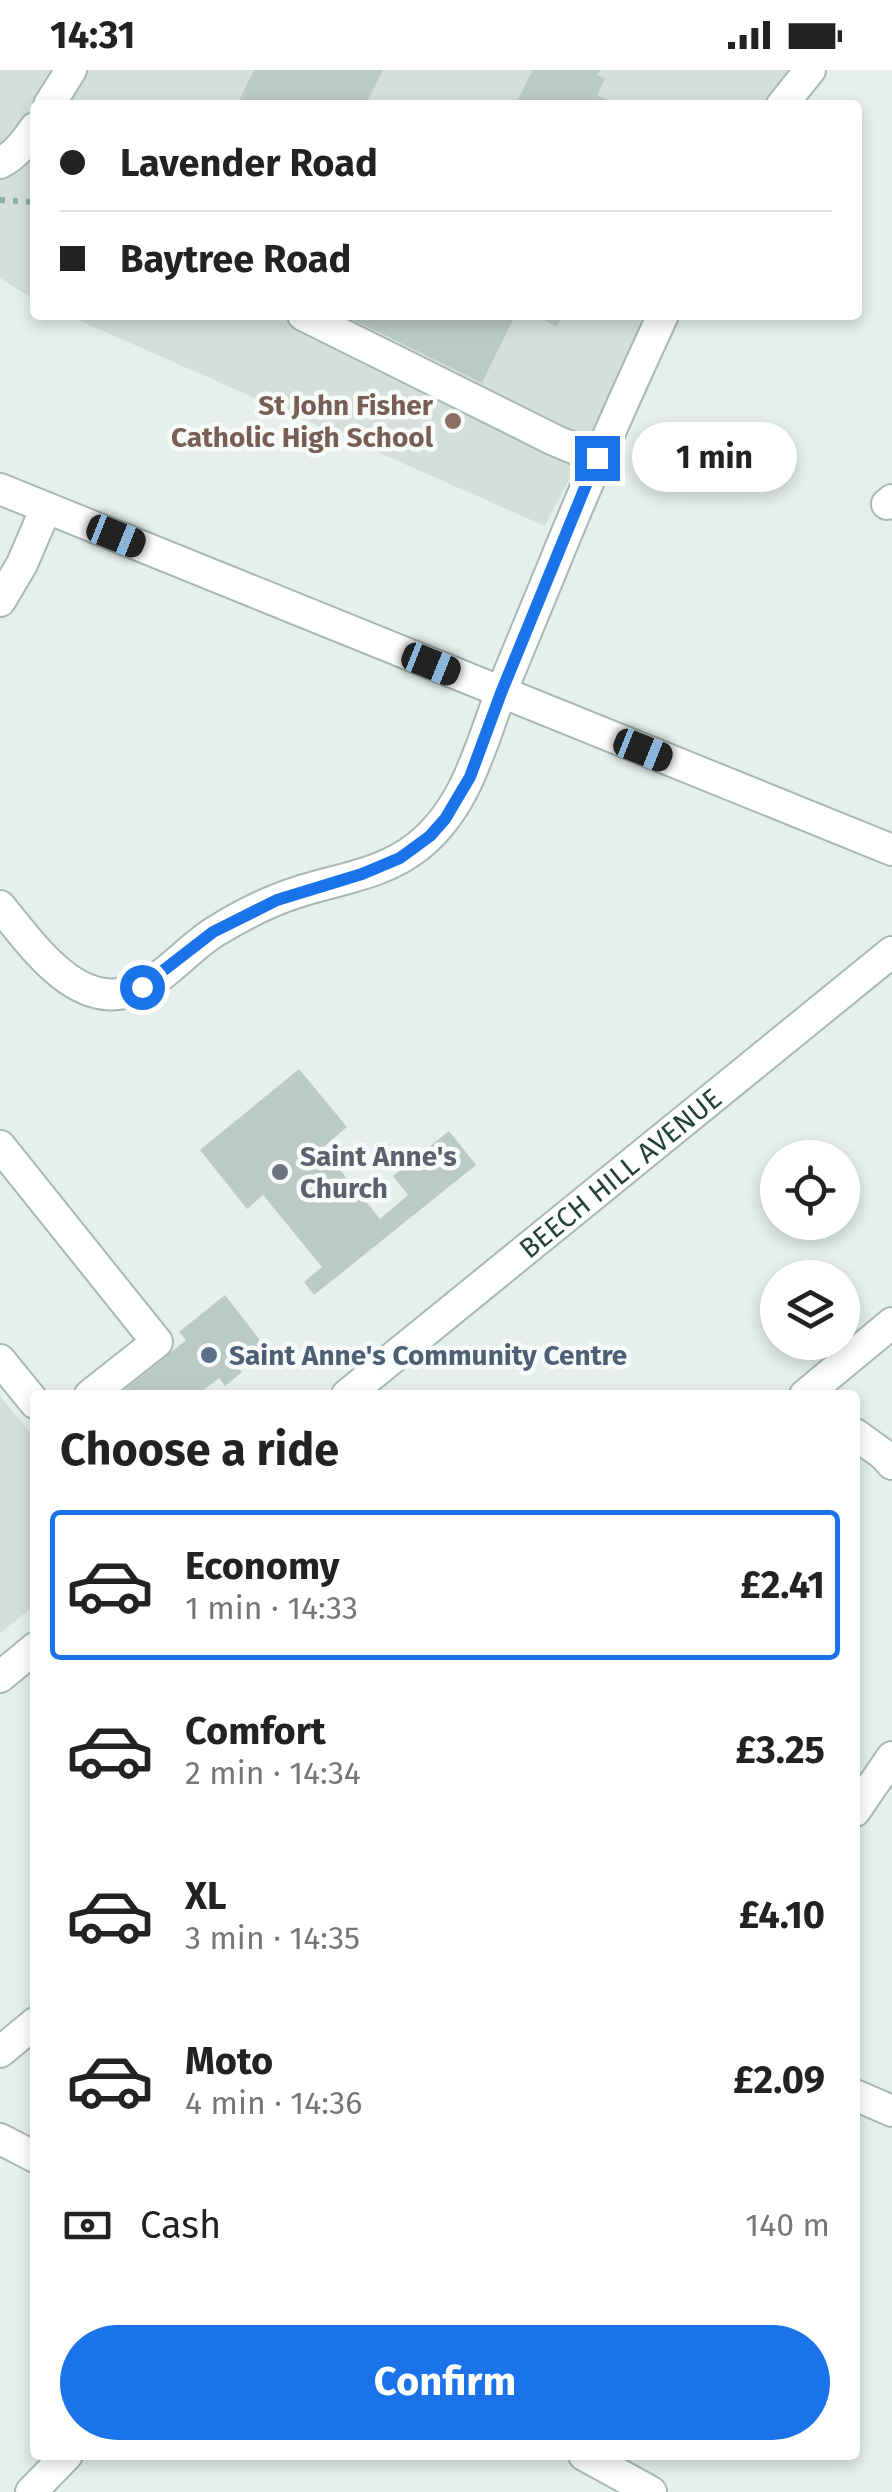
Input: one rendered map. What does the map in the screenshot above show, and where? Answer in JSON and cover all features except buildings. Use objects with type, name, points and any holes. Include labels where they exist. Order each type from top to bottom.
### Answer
[{"type":"street","points":[[52,100],[71,70]]},
{"type":"street","points":[[786,100],[810,70]]},
{"type":"street","points":[[0,163],[10,158],[30,135]]},
{"type":"street","points":[[313,320],[597,458]]},
{"type":"street","points":[[0,906],[62,976],[86,988],[113,994],[142,987],[213,932],[256,909],[296,892],[384,866],[417,848],[445,819],[470,777],[597,458],[661,320]]},
{"type":"street","points":[[0,489],[892,850]]},
{"type":"street","points":[[0,601],[22,564],[46,508]]},
{"type":"street","name":"BEECH HILL AVENUE","points":[[353,1390],[892,952]]},
{"type":"street","points":[[0,1146],[158,1342],[96,1390]]},
{"type":"street","points":[[811,1390],[892,1324]]},
{"type":"street","points":[[0,1360],[30,1397]]},
{"type":"street","points":[[860,1438],[892,1464]]},
{"type":"street","points":[[0,1677],[30,1652]]},
{"type":"street","points":[[860,1805],[892,1757]]},
{"type":"street","points":[[0,2052],[30,2027]]},
{"type":"street","points":[[860,2097],[892,2111]]},
{"type":"street","points":[[0,2139],[30,2154]]},
{"type":"street","points":[[31,2492],[62,2460]]},
{"type":"street","points":[[593,2460],[651,2492]]},
{"type":"path","points":[[0,200],[30,202]]},
{"type":"shaded area","points":[[0,70],[810,70],[786,100],[30,100],[30,297],[0,278]]},
{"type":"shaded area","name":"St John Fisher Catholic High School","points":[[78,320],[652,320],[545,526]]},
{"type":"shaded area","points":[[0,1396],[30,1433],[30,1609],[0,1633]]},
{"type":"place","name":"St John Fisher Catholic High School","points":[[453,421]]},
{"type":"place","name":"Saint Anne's Church","points":[[280,1172]]},
{"type":"place","name":"Saint Anne's Community Centre","points":[[209,1355]]},
{"type":"route","points":[[142,987],[213,932],[296,892],[384,866],[417,848],[445,819],[470,777],[597,458]]}]
